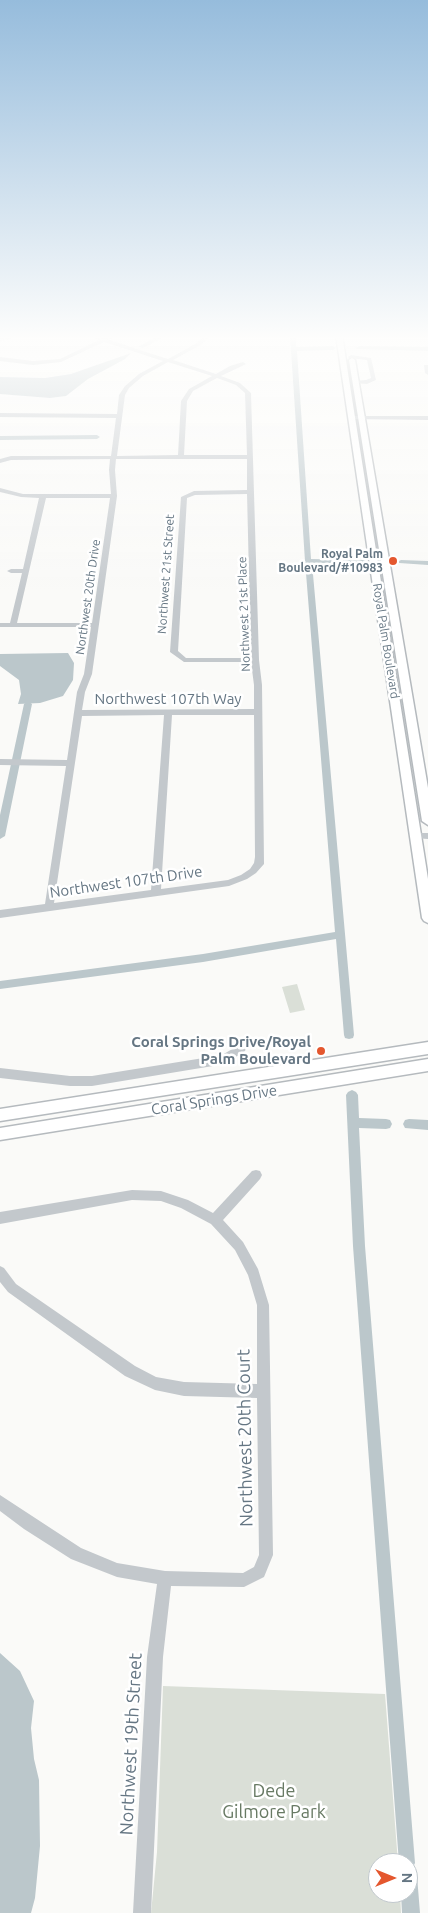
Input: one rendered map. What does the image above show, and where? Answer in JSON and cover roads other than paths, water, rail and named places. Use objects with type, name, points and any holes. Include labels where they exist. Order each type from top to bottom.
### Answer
[{"type":"main road","name":"Royal Palm Boulevard","points":[[358,424],[428,821]]},
{"type":"main road","name":"Royal Palm Boulevard","points":[[358,424],[428,918]]},
{"type":"main road","name":"Coral Springs Drive","points":[[0,1115],[428,1048]]},
{"type":"main road","name":"Coral Springs Drive","points":[[0,1134],[428,1065]]},
{"type":"street","name":"Northwest 20th Drive","points":[[49,907],[81,692],[88,674],[114,496],[112,470],[118,424]]},
{"type":"street","points":[[181,458],[183,424]]},
{"type":"street","name":"Northwest 21st Place","points":[[248,424],[258,712],[260,857],[259,864],[253,871]]},
{"type":"street","points":[[3,460],[248,457]]},
{"type":"street","points":[[0,490],[23,496],[114,496]]},
{"type":"street","name":"Northwest 21st Street","points":[[250,492],[188,494],[184,497],[176,596],[174,652],[184,660],[255,660]]},
{"type":"street","points":[[13,625],[43,496]]},
{"type":"street","points":[[11,571],[26,571]]},
{"type":"street","points":[[0,625],[95,625]]},
{"type":"street","points":[[156,892],[168,712]]},
{"type":"street","name":"Northwest 107th Way","points":[[78,713],[258,712]]},
{"type":"street","points":[[0,762],[70,763]]},
{"type":"street","points":[[416,836],[428,836]]},
{"type":"street","name":"Northwest 107th Drive","points":[[0,914],[229,883],[244,878],[253,871]]},
{"type":"street","points":[[0,1073],[70,1081],[92,1081],[225,1059],[241,1048]]},
{"type":"street","points":[[215,1220],[256,1175]]},
{"type":"street","name":"Northwest 20th Court","points":[[0,1218],[132,1195],[161,1196],[184,1204],[215,1220],[239,1246],[254,1273],[262,1305],[266,1555],[260,1572],[244,1580],[166,1578],[117,1570],[76,1554],[29,1524],[0,1502]]},
{"type":"street","points":[[0,1272],[12,1288],[130,1371],[155,1383],[184,1389],[263,1391]]},
{"type":"street","name":"Northwest 19th Street","points":[[142,1913],[148,1819],[154,1657],[166,1578]]},
{"type":"waterway","points":[[299,424],[308,561]]},
{"type":"waterway","points":[[0,438],[97,437]]},
{"type":"waterway","points":[[308,561],[364,562]]},
{"type":"waterway","points":[[308,561],[349,1035]]},
{"type":"waterway","points":[[401,562],[428,563]]},
{"type":"waterway","points":[[0,836],[28,704]]},
{"type":"waterway","points":[[0,985],[203,958],[340,935]]},
{"type":"waterway","points":[[352,1095],[359,1246],[406,1853]]},
{"type":"waterway","points":[[354,1123],[386,1124]]},
{"type":"waterway","points":[[409,1124],[428,1125]]},
{"type":"waterway","points":[[410,1903],[411,1913]]},
{"type":"place","name":"Royal Palm Boulevard/#10983","points":[[393,561]]},
{"type":"place","name":"Coral Springs Drive/Royal Palm Boulevard","points":[[321,1051]]},
{"type":"park label","name":"Dede Gilmore Park","points":[[274,1801]]}]
